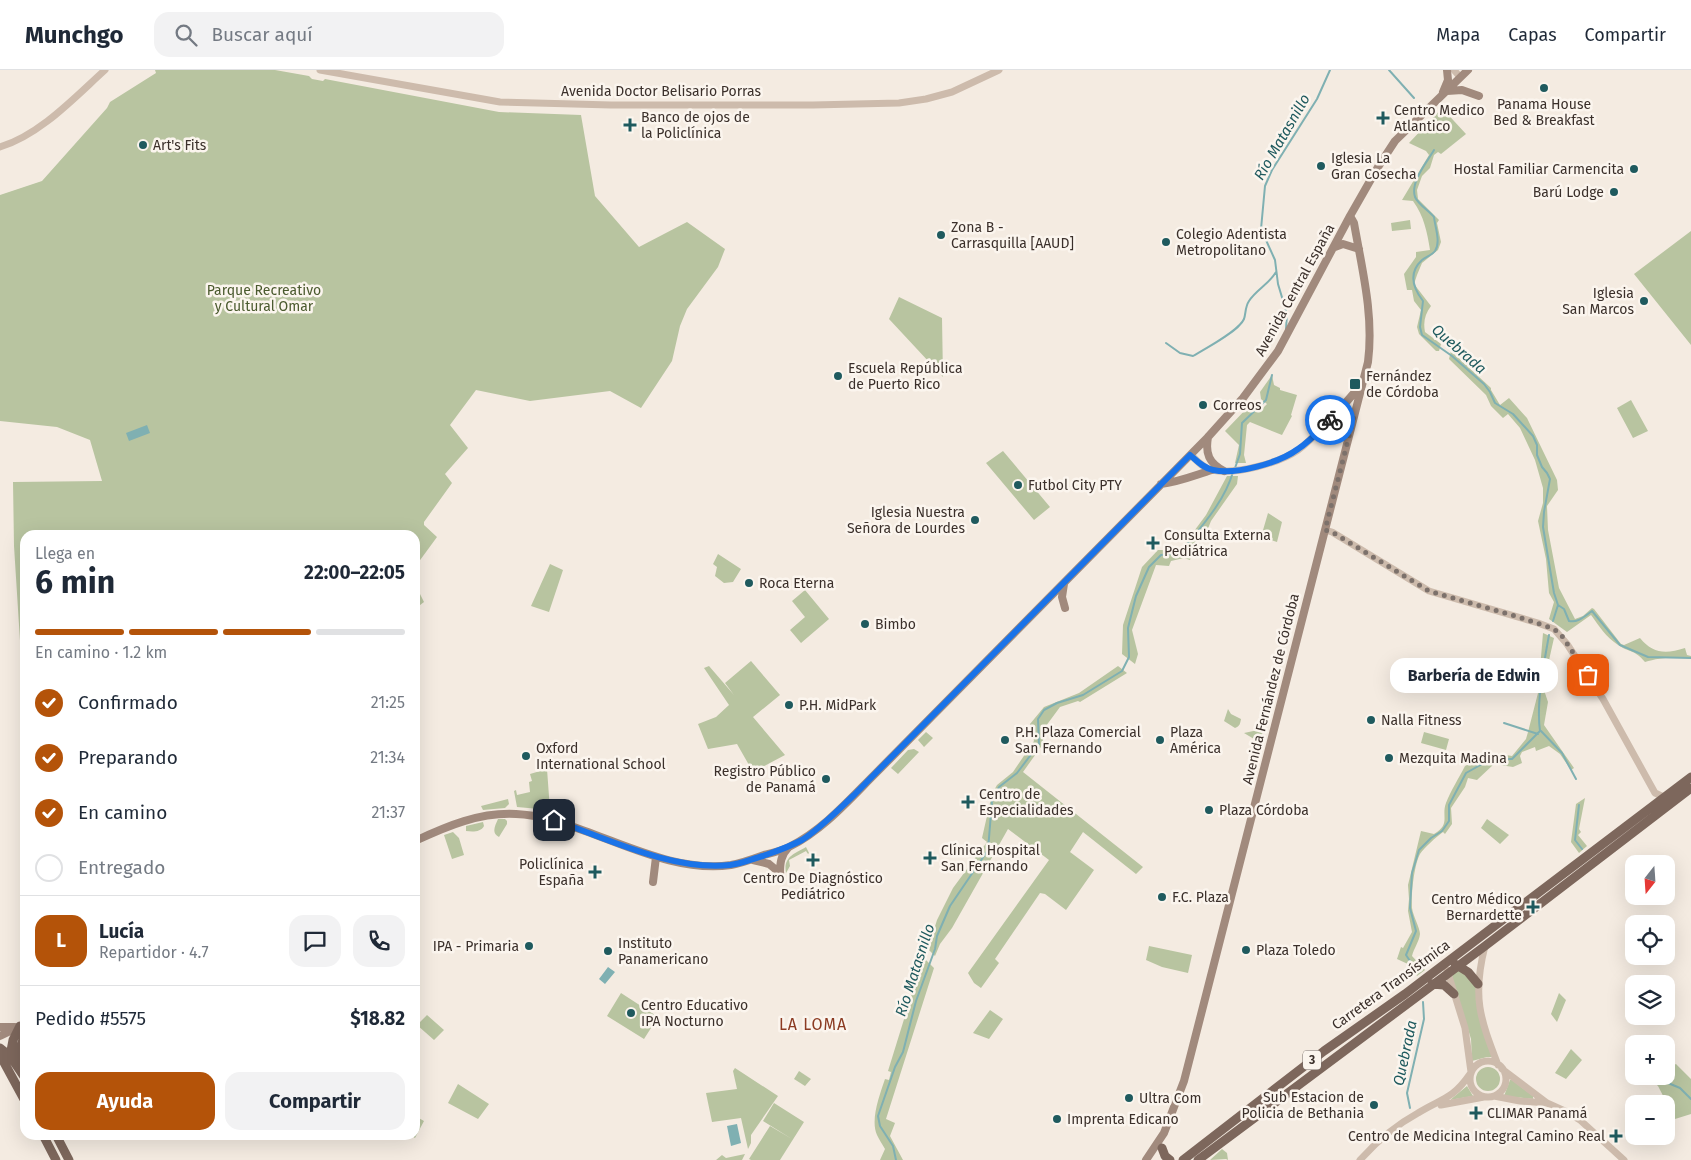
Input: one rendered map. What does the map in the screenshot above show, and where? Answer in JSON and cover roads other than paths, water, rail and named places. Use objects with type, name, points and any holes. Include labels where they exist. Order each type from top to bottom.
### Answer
[{"type":"main road","points":[[1443,93],[1448,80],[1447,70]]},
{"type":"main road","name":"Avenida Central España","points":[[420,839],[461,821],[481,816],[515,814],[554,820],[656,857],[679,863],[710,866],[732,865],[752,860],[788,848],[805,838],[827,821],[1208,437],[1244,398],[1288,333],[1350,216],[1395,141],[1468,70]]},
{"type":"main road","points":[[1443,93],[1458,89],[1467,90],[1479,96]]},
{"type":"main road","name":"Avenida Fernández de Córdoba","points":[[1146,1160],[1164,1133],[1184,1081],[1368,362],[1370,313],[1354,223],[1350,216]]},
{"type":"main road","points":[[1335,247],[1343,244],[1359,249]]},
{"type":"main road","points":[[1335,415],[1363,382]]},
{"type":"main road","points":[[1208,437],[1206,450],[1210,460],[1213,464],[1229,471]]},
{"type":"main road","points":[[1161,484],[1175,482],[1212,470]]},
{"type":"main road","points":[[1065,582],[1062,593],[1065,608]]},
{"type":"main road","name":"3","points":[[1664,798],[1691,777]]},
{"type":"main road","name":"3","points":[[1676,800],[1691,788]]},
{"type":"main road","name":"Carretera Transístmica","points":[[1183,1160],[1317,1056],[1405,994],[1664,798]]},
{"type":"main road","name":"Carretera Transístmica","points":[[1198,1160],[1432,984],[1459,966],[1676,800]]},
{"type":"main road","points":[[752,860],[769,864],[780,872],[781,859],[788,848]]},
{"type":"main road","points":[[653,882],[656,857]]},
{"type":"main road","points":[[1445,963],[1459,966],[1471,975],[1478,984]]},
{"type":"main road","points":[[1432,984],[1444,984],[1454,994]]},
{"type":"main road","points":[[0,1027],[20,1028]]},
{"type":"main road","points":[[0,1036],[20,1029]]},
{"type":"main road","points":[[10,1056],[13,1040],[20,1032]]},
{"type":"main road","points":[[19,1067],[18,1049],[20,1041]]},
{"type":"main road","points":[[0,1048],[19,1067]]},
{"type":"main road","points":[[0,1055],[3,1064],[20,1093]]},
{"type":"main road","points":[[1161,1160],[1164,1133]]},
{"type":"main road","points":[[46,1140],[56,1160]]},
{"type":"main road","points":[[59,1140],[70,1160]]},
{"type":"main road","points":[[1162,1148],[1170,1160]]},
{"type":"street","points":[[0,147],[23,138],[38,128],[105,70]]},
{"type":"street","name":"Avenida Doctor Belisario Porras","points":[[320,70],[500,102],[813,105],[899,104],[926,100],[952,92],[999,70]]},
{"type":"street","points":[[1454,70],[1460,77]]},
{"type":"street","points":[[1190,455],[1200,465],[1212,470],[1229,471],[1265,464],[1297,450],[1335,415],[1342,414],[1354,417]]},
{"type":"street","points":[[1325,530],[1332,532],[1429,591],[1554,629],[1567,644],[1603,699],[1655,793],[1664,798],[1676,800]]},
{"type":"street","points":[[1426,1108],[1498,1094],[1504,1085],[1505,1080],[1487,1038],[1480,1009],[1478,984],[1485,946]]},
{"type":"street","points":[[1445,963],[1468,1042],[1473,1090],[1490,1096],[1547,1103]]},
{"type":"street","points":[[1360,1160],[1401,1122],[1454,1094],[1478,1064],[1483,1062],[1493,1063],[1500,1067],[1547,1103],[1568,1112],[1580,1120],[1624,1160]]},
{"type":"water","points":[[147,425],[150,433],[129,441],[126,433]]},
{"type":"water","points":[[608,967],[615,972],[605,984],[599,979]]},
{"type":"water","points":[[737,1124],[741,1143],[731,1146],[727,1126]]},
{"type":"waterway","name":"Río Matasnillo","points":[[1286,329],[1287,314],[1278,284],[1275,260],[1261,229],[1265,186],[1272,170],[1317,99],[1330,70]]},
{"type":"waterway","name":"Quebrada","points":[[1389,70],[1414,98]]},
{"type":"waterway","name":"Quebrada","points":[[1434,150],[1420,172],[1414,191],[1416,200],[1434,217],[1438,239],[1435,251],[1422,260],[1414,275],[1415,286],[1423,301],[1420,327],[1422,335],[1452,356],[1484,384],[1495,403],[1513,414],[1533,436],[1537,445],[1537,455],[1550,479],[1543,527],[1554,593],[1558,605],[1553,621]]},
{"type":"waterway","points":[[1166,343],[1180,353],[1193,356],[1221,339],[1241,324],[1249,301],[1276,272]]},
{"type":"waterway","name":"Río Matasnillo","points":[[1235,468],[1240,454],[1242,423],[1266,400],[1272,375]]},
{"type":"waterway","name":"Río Matasnillo","points":[[896,1160],[893,1146],[880,1126],[878,1116],[895,1067],[903,1052],[916,1001],[935,949],[937,936],[950,906],[988,850],[992,801],[999,787],[1017,773],[1039,744],[1038,719],[1044,710],[1057,703],[1083,695],[1122,671],[1129,657],[1128,628],[1136,596],[1149,567],[1161,555],[1180,553],[1218,505],[1233,472]]},
{"type":"waterway","points":[[1558,605],[1564,609],[1569,621],[1578,620],[1592,611],[1620,645],[1648,657],[1691,658]]},
{"type":"waterway","name":"Quebrada","points":[[1410,961],[1406,955],[1416,931],[1410,908],[1412,873],[1419,850],[1431,838],[1442,831],[1449,821],[1449,805],[1466,773],[1491,759],[1512,759],[1540,731],[1540,696],[1549,635]]},
{"type":"waterway","points":[[1504,723],[1538,734]]},
{"type":"waterway","name":"Quebrada","points":[[1541,731],[1562,753],[1576,779]]},
{"type":"waterway","name":"Quebrada","points":[[1579,805],[1575,840],[1582,849]]},
{"type":"waterway","name":"Quebrada","points":[[1410,1108],[1407,1093],[1424,1019],[1423,1002]]},
{"type":"waterway","name":"Quebrada","points":[[1673,1085],[1680,1088],[1691,1099]]},
{"type":"place","name":"Panama House Bed & Breakfast","points":[[1544,88]]},
{"type":"place","name":"Centro Medico Atlantico","points":[[1383,118]]},
{"type":"place","name":"Banco de ojos de la Policlínica","points":[[630,125]]},
{"type":"place","name":"Art's Fits","points":[[143,145]]},
{"type":"place","name":"Iglesia La Gran Cosecha","points":[[1321,166]]},
{"type":"place","name":"Hostal Familiar Carmencita","points":[[1634,169]]},
{"type":"place","name":"Barú Lodge","points":[[1614,192]]},
{"type":"place","name":"Zona B - Carrasquilla [AAUD]","points":[[941,235]]},
{"type":"place","name":"Colegio Adentista Metropolitano","points":[[1166,242]]},
{"type":"place","name":"Iglesia San Marcos","points":[[1644,301]]},
{"type":"place","name":"Escuela República de Puerto Rico","points":[[838,376]]},
{"type":"place","name":"Fernández de Córdoba","points":[[1355,384]]},
{"type":"place","name":"Correos","points":[[1203,405]]},
{"type":"place","name":"Futbol City PTY","points":[[1018,485]]},
{"type":"place","name":"Iglesia Nuestra Señora de Lourdes","points":[[975,520]]},
{"type":"place","name":"Consulta Externa Pediátrica","points":[[1153,543]]},
{"type":"place","name":"Roca Eterna","points":[[749,583]]},
{"type":"place","name":"Bimbo","points":[[865,624]]},
{"type":"place","name":"Barbería de Edwin","points":[[1588,675]]},
{"type":"place","name":"P.H. MidPark","points":[[789,705]]},
{"type":"place","name":"Nalla Fitness","points":[[1371,720]]},
{"type":"place","name":"P.H. Plaza Comercial San Fernando","points":[[1005,740]]},
{"type":"place","name":"Plaza América","points":[[1160,740]]},
{"type":"place","name":"Oxford International School","points":[[526,756]]},
{"type":"place","name":"Mezquita Madina","points":[[1389,758]]},
{"type":"place","name":"Registro Público de Panamá","points":[[826,779]]},
{"type":"place","name":"Centro de Especialidades","points":[[968,802]]},
{"type":"place","name":"Plaza Córdoba","points":[[1209,810]]},
{"type":"place","name":"Clínica Hospital San Fernando","points":[[930,858]]},
{"type":"place","name":"Centro De Diagnóstico Pediátrico","points":[[813,860]]},
{"type":"place","name":"Policlínica España","points":[[595,872]]},
{"type":"place","name":"F.C. Plaza","points":[[1162,897]]},
{"type":"place","name":"Centro Médico Bernardette","points":[[1533,907]]},
{"type":"place","name":"IPA - Primaria","points":[[529,946]]},
{"type":"place","name":"Plaza Toledo","points":[[1246,950]]},
{"type":"place","name":"Instituto Panamericano","points":[[608,951]]},
{"type":"place","name":"Centro Educativo IPA Nocturno","points":[[631,1013]]},
{"type":"place","name":"Ultra Com","points":[[1129,1098]]},
{"type":"place","name":"Sub Estacion de Policia de Bethania","points":[[1374,1105]]},
{"type":"place","name":"CLIMAR Panamá","points":[[1476,1113]]},
{"type":"place","name":"Imprenta Edicano","points":[[1057,1119]]},
{"type":"place","name":"Centro de Medicina Integral Camino Real","points":[[1616,1136]]},
{"type":"district","name":"LA LOMA","points":[[813,1024]]},
{"type":"park label","name":"Parque Recreativo y Cultural Omar","points":[[264,298]]}]
